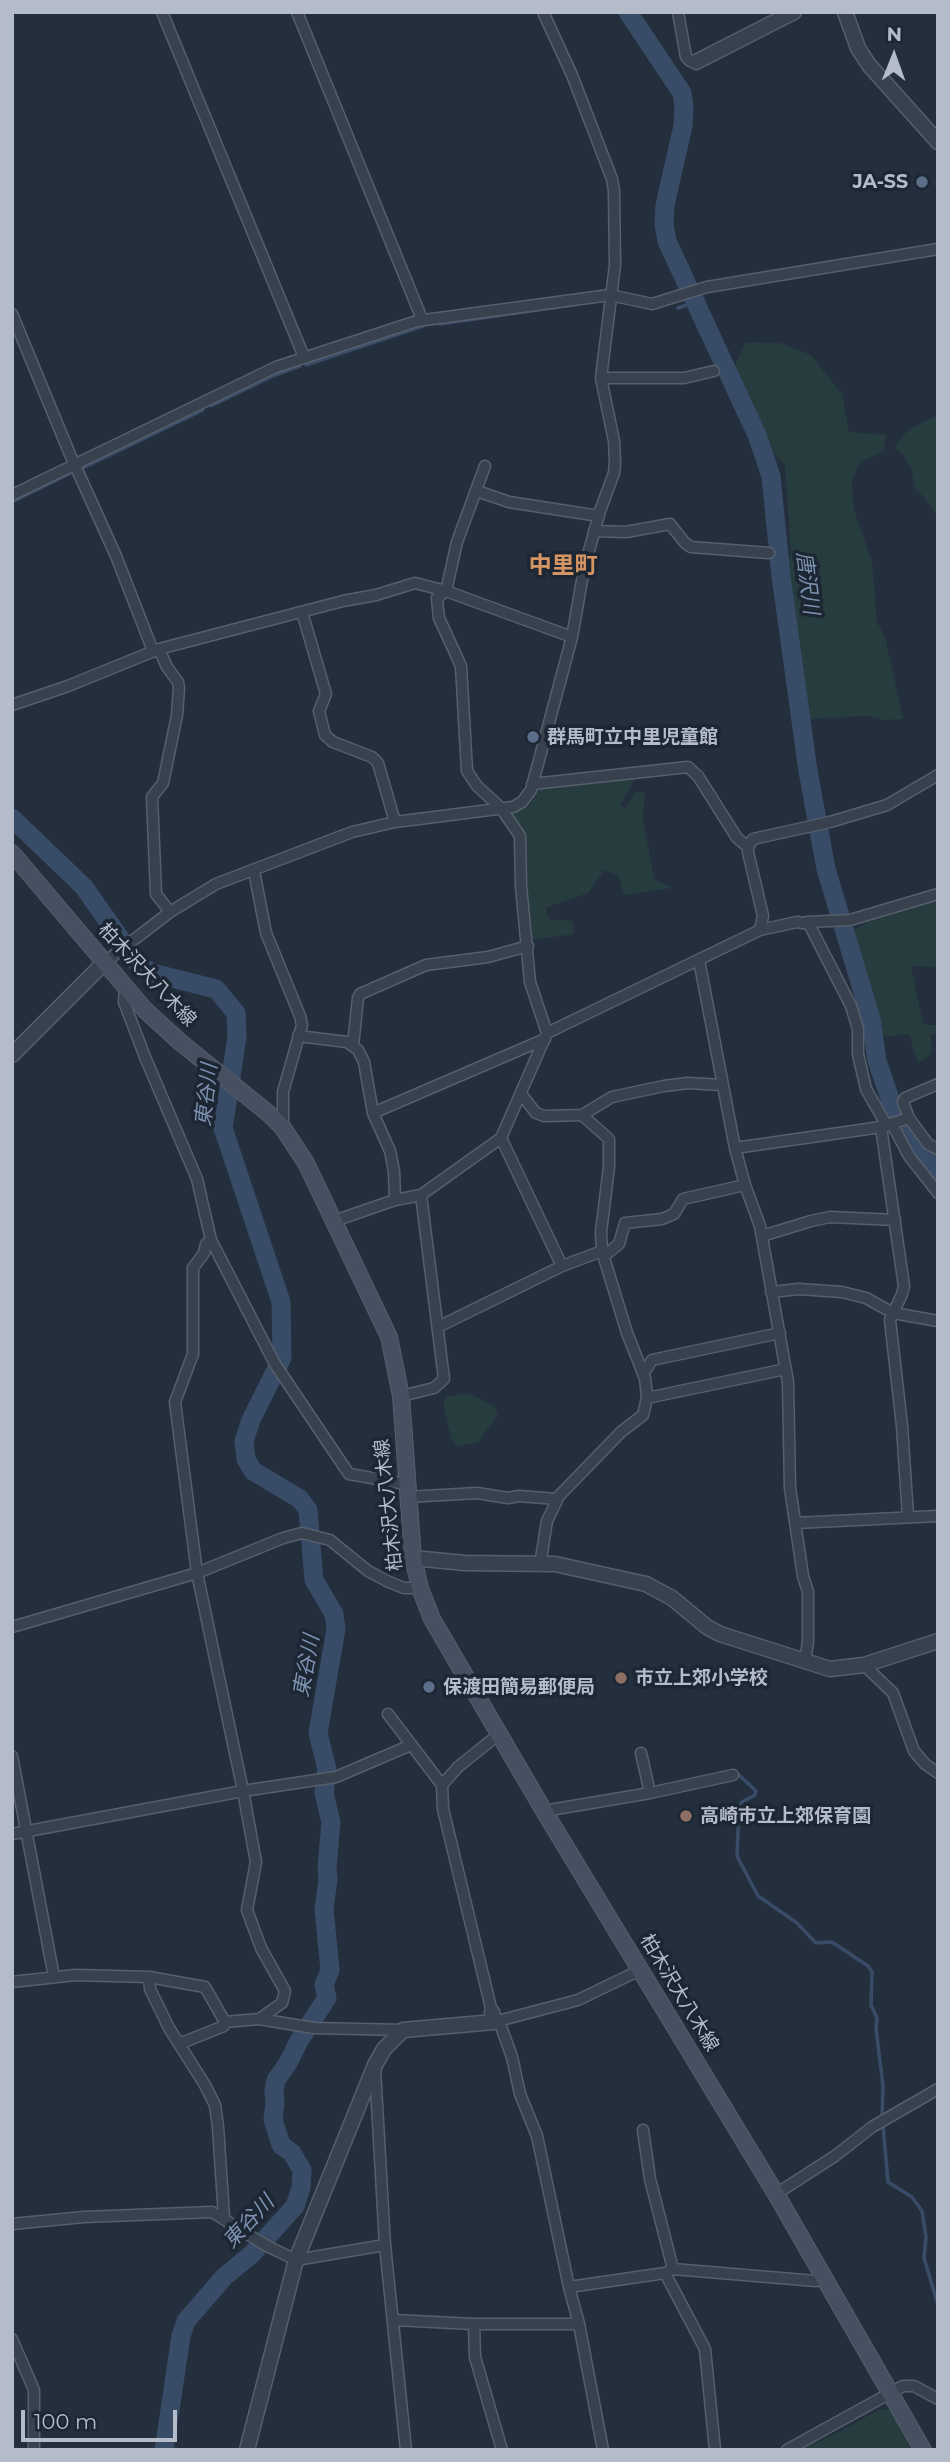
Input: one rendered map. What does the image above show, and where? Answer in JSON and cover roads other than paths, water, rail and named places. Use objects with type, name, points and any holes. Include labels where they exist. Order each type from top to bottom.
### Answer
[{"type":"main road","name":"柏木沢大八木線","points":[[12,853],[162,1027],[283,1128],[306,1163],[384,1324],[393,1353],[401,1396],[413,1558],[420,1588],[432,1619],[544,1811],[776,2194],[923,2450]]},
{"type":"street","points":[[162,12],[304,357]]},
{"type":"street","points":[[297,12],[422,319]]},
{"type":"street","points":[[12,1055],[105,962],[170,912],[216,884],[324,841],[395,822],[513,807],[527,797],[572,637],[594,531],[615,463],[614,441],[601,378],[615,265],[612,179],[572,75],[543,12]]},
{"type":"street","points":[[678,12],[683,47],[690,61],[696,62],[794,12]]},
{"type":"street","points":[[845,12],[858,48],[869,65],[938,142]]},
{"type":"street","points":[[12,495],[276,367],[422,319],[610,295],[652,304],[699,290],[938,249]]},
{"type":"street","points":[[12,314],[156,650],[178,682],[177,715],[163,783],[152,797],[156,894],[170,912]]},
{"type":"street","points":[[601,378],[684,378],[714,371]]},
{"type":"street","points":[[334,1221],[395,1200],[421,1195],[501,1138],[546,1036],[544,1017],[531,989],[521,886],[520,836],[501,808],[477,786],[467,771],[460,666],[439,618],[438,609],[437,598],[446,591],[457,542],[485,466]]},
{"type":"street","points":[[477,491],[509,502],[598,516]]},
{"type":"street","points":[[594,531],[626,531],[670,524],[691,547],[769,553]]},
{"type":"street","points":[[12,705],[156,650],[415,583],[446,591],[572,637]]},
{"type":"street","points":[[302,612],[326,694],[319,711],[325,735],[332,743],[372,757],[377,763],[395,822]]},
{"type":"street","points":[[532,784],[688,767],[698,775],[737,838],[748,847],[763,916],[760,930]]},
{"type":"street","points":[[748,847],[757,837],[830,822],[887,805],[938,775]]},
{"type":"street","points":[[254,871],[266,933],[302,1025],[283,1092],[283,1128]]},
{"type":"street","points":[[373,1113],[546,1036],[760,930],[807,922],[850,920],[938,894]]},
{"type":"street","points":[[807,922],[851,1006],[858,1029],[858,1054],[866,1089],[909,1156],[938,1193]]},
{"type":"street","points":[[353,1046],[360,994],[426,965],[488,957],[528,946]]},
{"type":"street","points":[[699,960],[735,1149],[762,1236],[786,1369],[790,1488],[803,1576],[808,1592],[805,1663]]},
{"type":"street","points":[[125,987],[124,1002],[197,1179],[211,1240],[275,1364],[349,1474],[407,1490],[557,1499]]},
{"type":"street","points":[[298,1036],[347,1042],[358,1050],[364,1062],[373,1113],[390,1151],[395,1200]]},
{"type":"street","points":[[520,1094],[536,1113],[544,1116],[582,1115],[612,1097],[688,1083],[722,1084]]},
{"type":"street","points":[[938,1084],[905,1098],[903,1102],[909,1119],[928,1144],[938,1149]]},
{"type":"street","points":[[540,1564],[547,1521],[557,1499],[621,1432],[643,1415],[647,1398],[643,1374],[627,1333],[603,1253],[601,1232],[609,1167],[609,1139],[582,1115]]},
{"type":"street","points":[[735,1149],[888,1125],[909,1119]]},
{"type":"street","points":[[888,1125],[895,1220],[904,1286],[890,1320],[902,1426],[908,1517]]},
{"type":"street","points":[[501,1138],[562,1266]]},
{"type":"street","points":[[438,1327],[562,1266],[603,1253],[619,1244],[625,1223],[662,1219],[674,1214],[683,1199],[745,1185]]},
{"type":"street","points":[[401,1396],[434,1388],[444,1379],[421,1195]]},
{"type":"street","points":[[762,1236],[830,1217],[895,1220]]},
{"type":"street","points":[[211,1240],[193,1268],[193,1354],[175,1402],[197,1573],[256,1862],[247,1910],[261,1948],[285,1992],[282,2003],[259,2019]]},
{"type":"street","points":[[771,1292],[799,1289],[842,1292],[866,1298],[893,1313],[938,1321]]},
{"type":"street","points":[[643,1374],[652,1360],[780,1333]]},
{"type":"street","points":[[647,1398],[786,1369]]},
{"type":"street","points":[[795,1523],[938,1516]]},
{"type":"street","points":[[12,1627],[197,1573],[302,1533],[330,1540],[368,1570],[404,1588],[420,1588]]},
{"type":"street","points":[[413,1558],[572,1567],[646,1584],[672,1598],[707,1627],[720,1634],[830,1669],[864,1665],[938,1641]]},
{"type":"street","points":[[864,1665],[893,1693],[914,1751],[925,1764],[938,1773]]},
{"type":"street","points":[[388,1714],[442,1785],[443,1809],[495,2018],[512,2057],[520,2094],[537,2136],[579,2324],[603,2450]]},
{"type":"street","points":[[442,1785],[458,1767],[499,1734]]},
{"type":"street","points":[[12,1834],[243,1791],[336,1777],[411,1745]]},
{"type":"street","points":[[641,1753],[650,1793]]},
{"type":"street","points":[[12,1756],[54,1977]]},
{"type":"street","points":[[544,1811],[650,1793],[733,1775]]},
{"type":"street","points":[[225,2022],[259,2019],[314,2028],[403,2030],[495,2018],[578,2000],[640,1970]]},
{"type":"street","points":[[12,1982],[92,1975],[149,1977],[205,1987],[225,2022]]},
{"type":"street","points":[[149,1977],[150,1989],[215,2105],[224,2217]]},
{"type":"street","points":[[179,2044],[224,2026],[225,2022]]},
{"type":"street","points":[[247,2450],[296,2260],[375,2065],[384,2049],[403,2030]]},
{"type":"street","points":[[375,2065],[385,2245],[406,2450]]},
{"type":"street","points":[[776,2194],[835,2156],[872,2127],[938,2089]]},
{"type":"street","points":[[643,2130],[669,2271],[705,2349],[715,2450]]},
{"type":"street","points":[[12,2224],[84,2217],[212,2212],[267,2246],[296,2260],[385,2245]]},
{"type":"street","points":[[569,2287],[669,2271],[816,2281],[823,2277]]},
{"type":"street","points":[[394,2320],[474,2324],[579,2324]]},
{"type":"street","points":[[474,2324],[475,2357],[502,2450]]},
{"type":"street","points":[[12,2339],[34,2390],[34,2450]]},
{"type":"street","points":[[787,2450],[903,2386],[910,2386],[938,2399]]},
{"type":"waterway","name":"唐沢川","points":[[628,12],[682,93],[683,126],[665,205],[667,241],[757,435],[771,476],[781,576],[808,771],[826,869],[871,1019],[877,1061],[895,1113],[938,1174]]},
{"type":"waterway","points":[[678,308],[703,299]]},
{"type":"waterway","points":[[440,324],[573,305]]},
{"type":"waterway","points":[[306,365],[423,326]]},
{"type":"waterway","points":[[211,406],[300,366]]},
{"type":"waterway","points":[[83,468],[203,410]]},
{"type":"waterway","points":[[12,502],[73,472]]},
{"type":"waterway","name":"東谷川","points":[[12,818],[84,887],[138,964],[152,973],[216,989],[236,1013],[237,1037],[223,1128],[281,1302],[282,1358],[251,1420],[244,1441],[246,1459],[253,1471],[300,1499],[308,1510],[314,1580],[334,1614],[336,1629],[318,1733],[327,1769],[324,1793],[331,1822],[324,1909],[330,1970],[324,1985],[327,1998],[276,2080],[274,2091],[273,2119],[281,2145],[292,2153],[302,2170],[301,2188],[295,2206],[252,2254],[224,2277],[186,2321],[181,2336],[164,2450]]},
{"type":"waterway","points":[[739,1775],[756,1791],[755,1795],[742,1802],[739,1807],[737,1856],[758,1896],[797,1923],[816,1943],[832,1942],[868,1966],[872,1972],[871,2005],[877,2018],[883,2086],[882,2118]]},
{"type":"waterway","points":[[883,2125],[888,2182],[912,2197],[922,2211],[926,2237],[924,2258],[938,2305]]},
{"type":"place","name":"JA-SS","points":[[922,182]]},
{"type":"place","name":"群馬町立中里児童館","points":[[533,737]]},
{"type":"place","name":"市立上郊小学校","points":[[621,1678]]},
{"type":"place","name":"保渡田簡易郵便局","points":[[429,1687]]},
{"type":"place","name":"高崎市立上郊保育園","points":[[686,1816]]},
{"type":"district","name":"中里町","points":[[563,566]]}]
